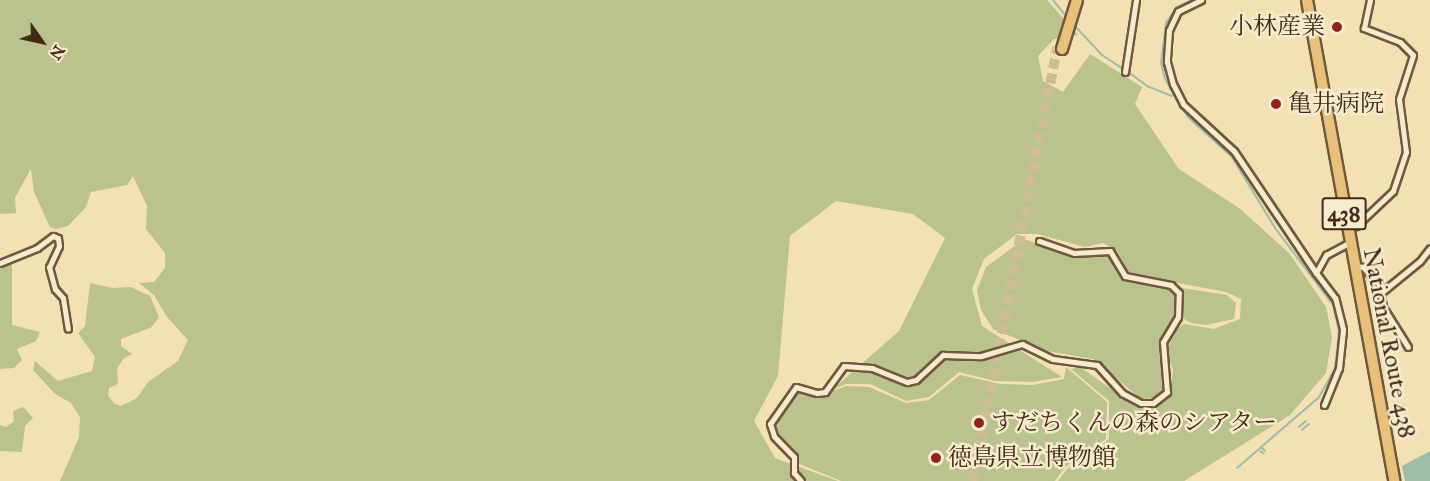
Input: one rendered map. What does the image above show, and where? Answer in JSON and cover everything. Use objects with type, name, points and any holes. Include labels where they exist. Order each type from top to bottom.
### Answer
[{"type":"highway","points":[[1065,30],[1071,0]]},
{"type":"highway","points":[[1059,48],[1077,0]]},
{"type":"highway","name":"National Route 438","points":[[1307,0],[1353,266],[1394,481]]},
{"type":"street","points":[[1125,72],[1136,0]]},
{"type":"street","points":[[1201,0],[1178,11],[1169,30],[1167,62],[1173,84],[1183,104],[1234,151],[1335,298],[1343,329],[1339,368],[1324,405]]},
{"type":"street","points":[[1347,228],[1356,226],[1393,191],[1406,152],[1399,99],[1413,55],[1400,42],[1364,28],[1370,0]]},
{"type":"street","points":[[0,262],[37,248],[53,236],[58,238],[59,246],[49,267],[55,289],[63,298],[68,329]]},
{"type":"street","points":[[801,481],[794,473],[794,457],[774,436],[770,424],[796,387],[817,393],[825,392],[844,366],[872,368],[907,382],[916,380],[943,355],[981,356],[1022,344],[1053,359],[1097,365],[1122,393],[1141,403],[1153,403],[1167,392],[1168,379],[1162,352],[1163,342],[1178,317],[1179,293],[1170,285],[1125,276],[1110,251],[1074,253],[1039,241]]},
{"type":"street","points":[[1316,273],[1326,255],[1349,243]]},
{"type":"street","points":[[1382,292],[1420,261],[1430,248]]},
{"type":"street","points":[[1353,266],[1363,267],[1382,292],[1383,307],[1408,347]]},
{"type":"green space","points":[[0,0],[1047,0],[1078,35],[1054,39],[1038,56],[1043,81],[1063,92],[1090,54],[1142,87],[1135,104],[1179,169],[1239,208],[1289,253],[1326,307],[1332,337],[1326,373],[1290,415],[1184,481],[1058,481],[1067,469],[1109,439],[1109,401],[1071,369],[1080,367],[1131,403],[1156,409],[1171,393],[1173,369],[1166,352],[1177,329],[1184,324],[1214,329],[1240,319],[1241,299],[1226,292],[1130,274],[1117,251],[1103,243],[1085,247],[1037,234],[1017,234],[984,259],[972,289],[982,326],[1062,377],[1032,382],[995,381],[959,372],[929,397],[906,401],[870,384],[846,384],[833,389],[899,331],[945,238],[913,214],[836,201],[790,236],[778,376],[754,421],[775,458],[838,481],[60,481],[79,437],[80,417],[71,403],[55,394],[33,370],[35,361],[58,381],[92,371],[95,357],[78,333],[85,326],[90,283],[112,288],[131,287],[150,296],[159,317],[152,327],[121,339],[121,346],[132,354],[123,359],[117,369],[118,384],[109,388],[108,396],[115,404],[121,406],[137,398],[148,382],[178,361],[188,340],[167,317],[154,295],[139,283],[154,282],[165,268],[165,253],[146,229],[147,206],[133,176],[127,185],[91,192],[86,207],[68,226],[56,229],[50,227],[34,192],[31,168],[15,198],[16,213],[0,214]]},
{"type":"green space","points":[[1024,239],[1073,256],[1103,250],[1109,253],[1119,275],[1132,282],[1170,287],[1177,295],[1174,316],[1160,343],[1163,389],[1153,398],[1141,399],[1093,359],[1047,351],[993,329],[981,310],[977,290],[986,267]]},
{"type":"green space","points":[[12,264],[12,325],[40,332],[36,341],[17,349],[22,360],[14,368],[0,369],[0,267]]},
{"type":"green space","points":[[1176,287],[1227,295],[1236,303],[1234,319],[1206,325],[1191,323],[1181,317],[1183,301]]},
{"type":"green space","points":[[1066,367],[1107,402],[1106,439],[1065,467],[1055,481],[841,481],[797,463],[790,445],[776,433],[773,426],[795,392],[804,390],[815,397],[846,386],[869,387],[906,403],[929,400],[960,375],[1000,384],[1033,385],[1064,379]]},
{"type":"green space","points":[[23,407],[33,418],[25,426],[22,452],[0,451],[0,425],[6,427],[14,421],[13,411]]},
{"type":"shaded area","points":[[1430,451],[1430,481],[1405,481],[1402,466]]},
{"type":"waterway","points":[[1053,0],[1067,17]]},
{"type":"waterway","points":[[1192,0],[1177,7],[1166,23],[1161,62],[1165,79],[1188,117],[1232,157],[1275,228],[1333,305],[1339,330],[1335,369],[1318,398],[1237,468]]},
{"type":"waterway","points":[[1074,25],[1102,55],[1122,68]]},
{"type":"waterway","points":[[1127,71],[1147,86],[1172,96]]},
{"type":"waterway","points":[[1299,427],[1306,421]]},
{"type":"waterway","points":[[1302,430],[1309,424]]},
{"type":"waterway","points":[[1262,448],[1265,451]]},
{"type":"tunnel","points":[[973,481],[1057,47]]},
{"type":"place","name":"小林産業","points":[[1337,27]]},
{"type":"place","name":"亀井病院","points":[[1276,104]]},
{"type":"place","name":"すだちくんの森のシアター","points":[[979,423]]},
{"type":"place","name":"徳島県立博物館","points":[[936,458]]}]
